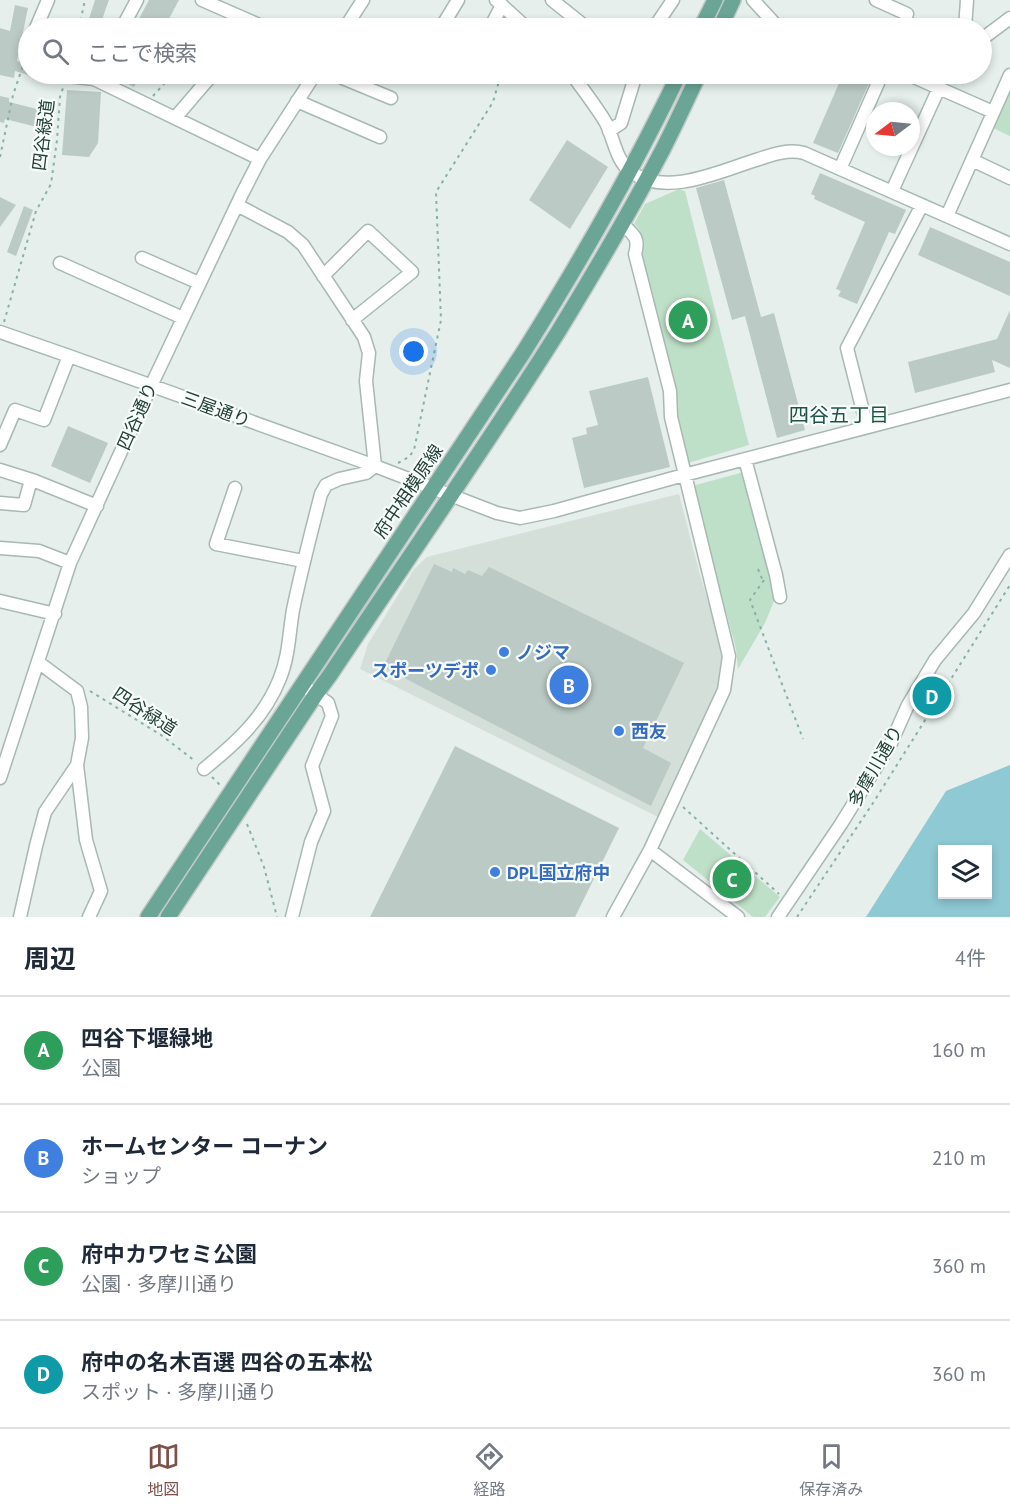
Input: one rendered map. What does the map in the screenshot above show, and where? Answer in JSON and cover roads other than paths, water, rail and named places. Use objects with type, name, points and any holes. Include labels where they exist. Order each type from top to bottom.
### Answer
[{"type":"main road","points":[[706,18],[715,0]]},
{"type":"main road","points":[[725,18],[733,0]]},
{"type":"main road","name":"府中相模原線","points":[[148,917],[557,299],[630,171],[675,84]]},
{"type":"main road","name":"府中相模原線","points":[[168,917],[451,496],[558,331],[662,151],[694,84]]},
{"type":"street","points":[[40,18],[48,0]]},
{"type":"street","points":[[127,18],[137,0]]},
{"type":"street","points":[[202,0],[243,18]]},
{"type":"street","points":[[447,18],[458,0]]},
{"type":"street","points":[[552,0],[574,18]]},
{"type":"street","points":[[661,18],[674,0]]},
{"type":"street","points":[[753,0],[770,18]]},
{"type":"street","points":[[876,0],[907,14],[905,18]]},
{"type":"street","points":[[965,18],[968,0]]},
{"type":"street","points":[[351,18],[360,1]]},
{"type":"street","points":[[493,18],[499,2],[516,18]]},
{"type":"street","points":[[992,31],[1010,18]]},
{"type":"street","points":[[946,216],[1010,75]]},
{"type":"street","points":[[110,84],[146,104],[260,159]]},
{"type":"street","points":[[175,118],[204,84]]},
{"type":"street","name":"四谷通り","points":[[0,778],[70,563],[237,205],[260,159],[308,84]]},
{"type":"street","points":[[357,84],[391,98]]},
{"type":"street","points":[[579,84],[605,123],[616,151],[630,171],[646,179],[679,183],[765,157],[796,151],[1010,244]]},
{"type":"street","points":[[609,131],[621,123],[633,84]]},
{"type":"street","points":[[840,169],[878,84]]},
{"type":"street","points":[[932,84],[993,112]]},
{"type":"street","points":[[892,191],[939,88]]},
{"type":"street","points":[[297,101],[380,137]]},
{"type":"street","points":[[972,160],[1010,178]]},
{"type":"street","points":[[204,769],[252,725],[280,678],[288,647],[303,561],[321,494],[326,485],[339,479],[380,468],[366,381],[369,353],[364,337],[303,245],[288,232],[237,205]]},
{"type":"street","points":[[867,427],[847,348],[922,205]]},
{"type":"street","points":[[613,917],[650,850],[724,690],[729,656],[671,417],[670,391],[635,254],[638,246],[635,236],[621,224]]},
{"type":"street","points":[[323,276],[368,231],[412,272],[352,320]]},
{"type":"street","points":[[142,258],[199,283]]},
{"type":"street","points":[[60,263],[183,318]]},
{"type":"street","name":"三屋通り","points":[[1,333],[380,468],[497,513],[520,518],[554,511],[1010,390]]},
{"type":"street","points":[[0,445],[15,410],[44,420],[69,356]]},
{"type":"street","points":[[745,459],[780,597]]},
{"type":"street","points":[[0,470],[97,506]]},
{"type":"street","points":[[0,503],[24,504],[31,480]]},
{"type":"street","points":[[235,488],[216,544],[303,561]]},
{"type":"street","points":[[0,548],[39,551],[70,563]]},
{"type":"street","name":"多摩川通り","points":[[778,917],[841,824],[891,743],[908,705],[936,660],[974,613],[1010,555]]},
{"type":"street","points":[[0,601],[55,614]]},
{"type":"street","points":[[38,662],[77,691],[81,707],[82,738],[77,765],[86,840],[101,891],[90,917]]},
{"type":"street","points":[[292,917],[311,842],[324,811],[312,766],[332,716],[328,703],[303,684]]},
{"type":"street","points":[[20,917],[45,812],[77,765]]},
{"type":"street","points":[[650,850],[738,917]]},
{"type":"water","points":[[1010,765],[1010,917],[866,917],[946,791]]},
{"type":"place","name":"四谷下堰緑地","points":[[688,320]]},
{"type":"place","name":"ノジマ","points":[[504,652]]},
{"type":"place","name":"スポーツデポ","points":[[491,670]]},
{"type":"place","name":"ホームセンター コーナン","points":[[569,685]]},
{"type":"place","name":"府中の名木百選 四谷の五本松","points":[[932,696]]},
{"type":"place","name":"西友","points":[[619,731]]},
{"type":"place","name":"DPL国立府中","points":[[495,872]]},
{"type":"place","name":"府中カワセミ公園","points":[[732,879]]},
{"type":"district","name":"四谷五丁目","points":[[839,415]]}]
